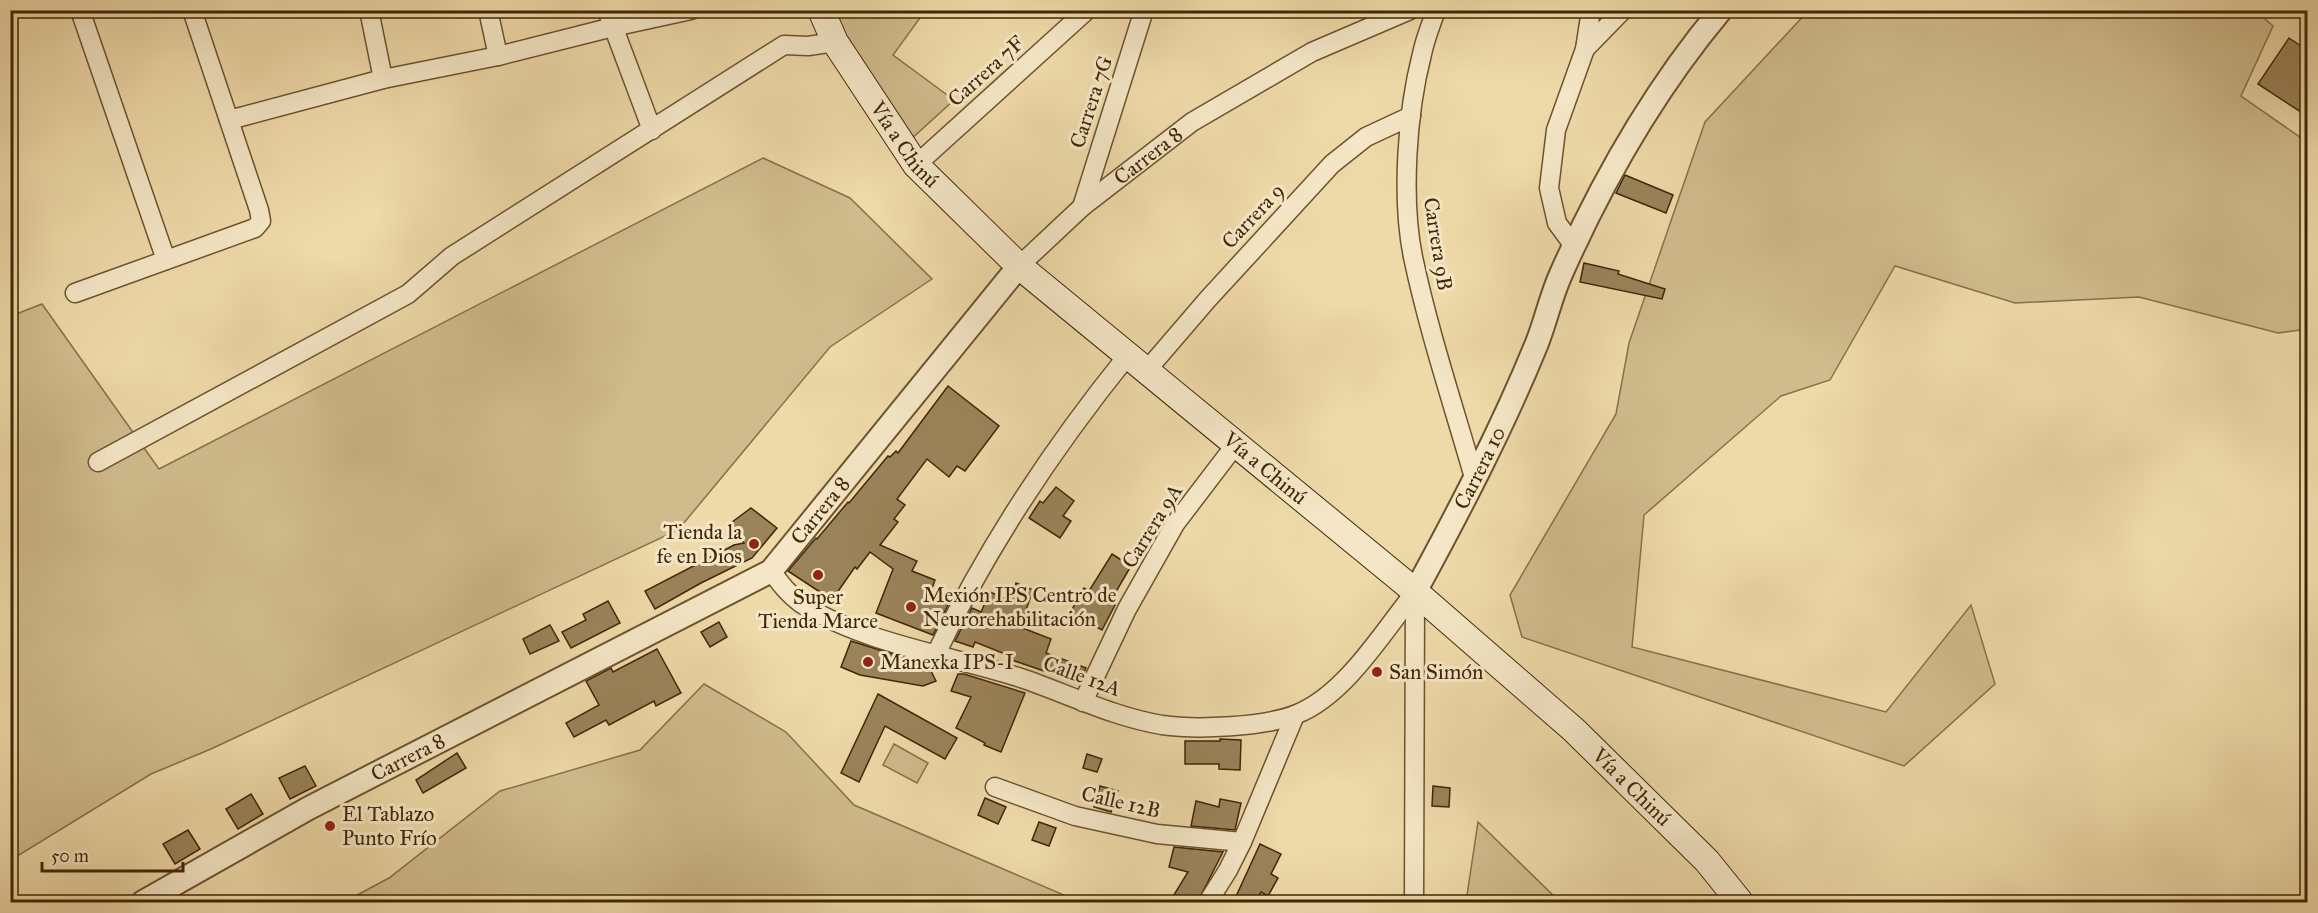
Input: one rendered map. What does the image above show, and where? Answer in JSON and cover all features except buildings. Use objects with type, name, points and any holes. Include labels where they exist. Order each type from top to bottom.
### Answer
[{"type":"main road","name":"Vía a Chinú","points":[[821,10],[836,42],[916,165],[1019,266],[1416,592],[1574,730],[1707,861],[1740,903]]},
{"type":"street","points":[[80,10],[166,260]]},
{"type":"street","points":[[75,293],[255,228],[261,221],[260,210],[192,10]]},
{"type":"street","points":[[369,10],[383,79]]},
{"type":"street","points":[[488,10],[498,56]]},
{"type":"street","points":[[229,120],[383,79],[498,56],[610,19],[691,10]]},
{"type":"street","name":"Carrera 7F","points":[[916,165],[1087,10]]},
{"type":"street","name":"Carrera 7G","points":[[1082,207],[1144,10]]},
{"type":"street","name":"Carrera 8","points":[[143,903],[309,808],[771,571],[1019,266],[1082,207],[1192,122],[1312,52],[1410,10]]},
{"type":"street","name":"Carrera 9B","points":[[1436,10],[1422,54],[1412,116],[1406,184],[1413,255],[1475,481]]},
{"type":"street","points":[[1574,246],[1557,224],[1549,188],[1556,130],[1586,49],[1591,10]]},
{"type":"street","points":[[1586,49],[1623,10]]},
{"type":"street","name":"Carrera 10","points":[[1295,715],[1319,704],[1336,690],[1416,592],[1475,481],[1538,341],[1560,276],[1612,168],[1652,102],[1693,44],[1721,10]]},
{"type":"street","points":[[610,19],[652,130]]},
{"type":"street","points":[[98,462],[408,294],[452,256],[784,45],[808,46],[836,42]]},
{"type":"street","name":"Carrera 9","points":[[936,654],[967,591],[1033,482],[1080,415],[1208,299],[1332,164],[1366,137],[1412,116]]},
{"type":"street","name":"Carrera 9A","points":[[1083,702],[1127,609],[1175,524],[1236,444]]},
{"type":"street","name":"Calle 12A","points":[[771,571],[785,590],[801,603],[862,632],[1025,679],[1083,702],[1143,720],[1181,726],[1219,727],[1295,715]]},
{"type":"street","points":[[1414,903],[1416,592]]},
{"type":"street","points":[[1208,903],[1242,842],[1295,715]]},
{"type":"street","name":"Calle 12B","points":[[994,787],[1075,816],[1157,834],[1242,842]]},
{"type":"shaded area","points":[[2255,10],[2273,26],[2241,96],[2307,142],[2307,329],[2278,333],[2139,297],[2015,303],[1895,266],[1830,380],[1781,396],[1644,515],[1632,647],[1886,712],[1971,605],[1995,684],[1904,766],[1522,637],[1510,595],[1616,414],[1629,343],[1705,122],[1808,11]]},
{"type":"shaded area","points":[[830,11],[925,11],[893,55],[954,100],[909,141]]},
{"type":"shaded area","points":[[763,158],[850,198],[932,279],[830,347],[678,530],[211,749],[151,774],[11,860],[11,316],[42,304],[159,469]]},
{"type":"shaded area","points":[[704,684],[786,732],[854,805],[1080,902],[344,902],[389,878],[500,791],[640,750]]},
{"type":"shaded area","points":[[894,744],[928,763],[917,783],[883,765]]},
{"type":"shaded area","points":[[1478,822],[1560,902],[1466,902]]},
{"type":"place","name":"Tienda la fe en Dios","points":[[754,544]]},
{"type":"place","name":"Super Tienda Marce","points":[[818,575]]},
{"type":"place","name":"Mexión IPS Centro de Neurorehabilitación","points":[[911,607]]},
{"type":"place","name":"Manexka IPS-I","points":[[868,662]]},
{"type":"place","name":"San Simón","points":[[1377,672]]},
{"type":"place","name":"El Tablazo Punto Frío","points":[[330,826]]}]
